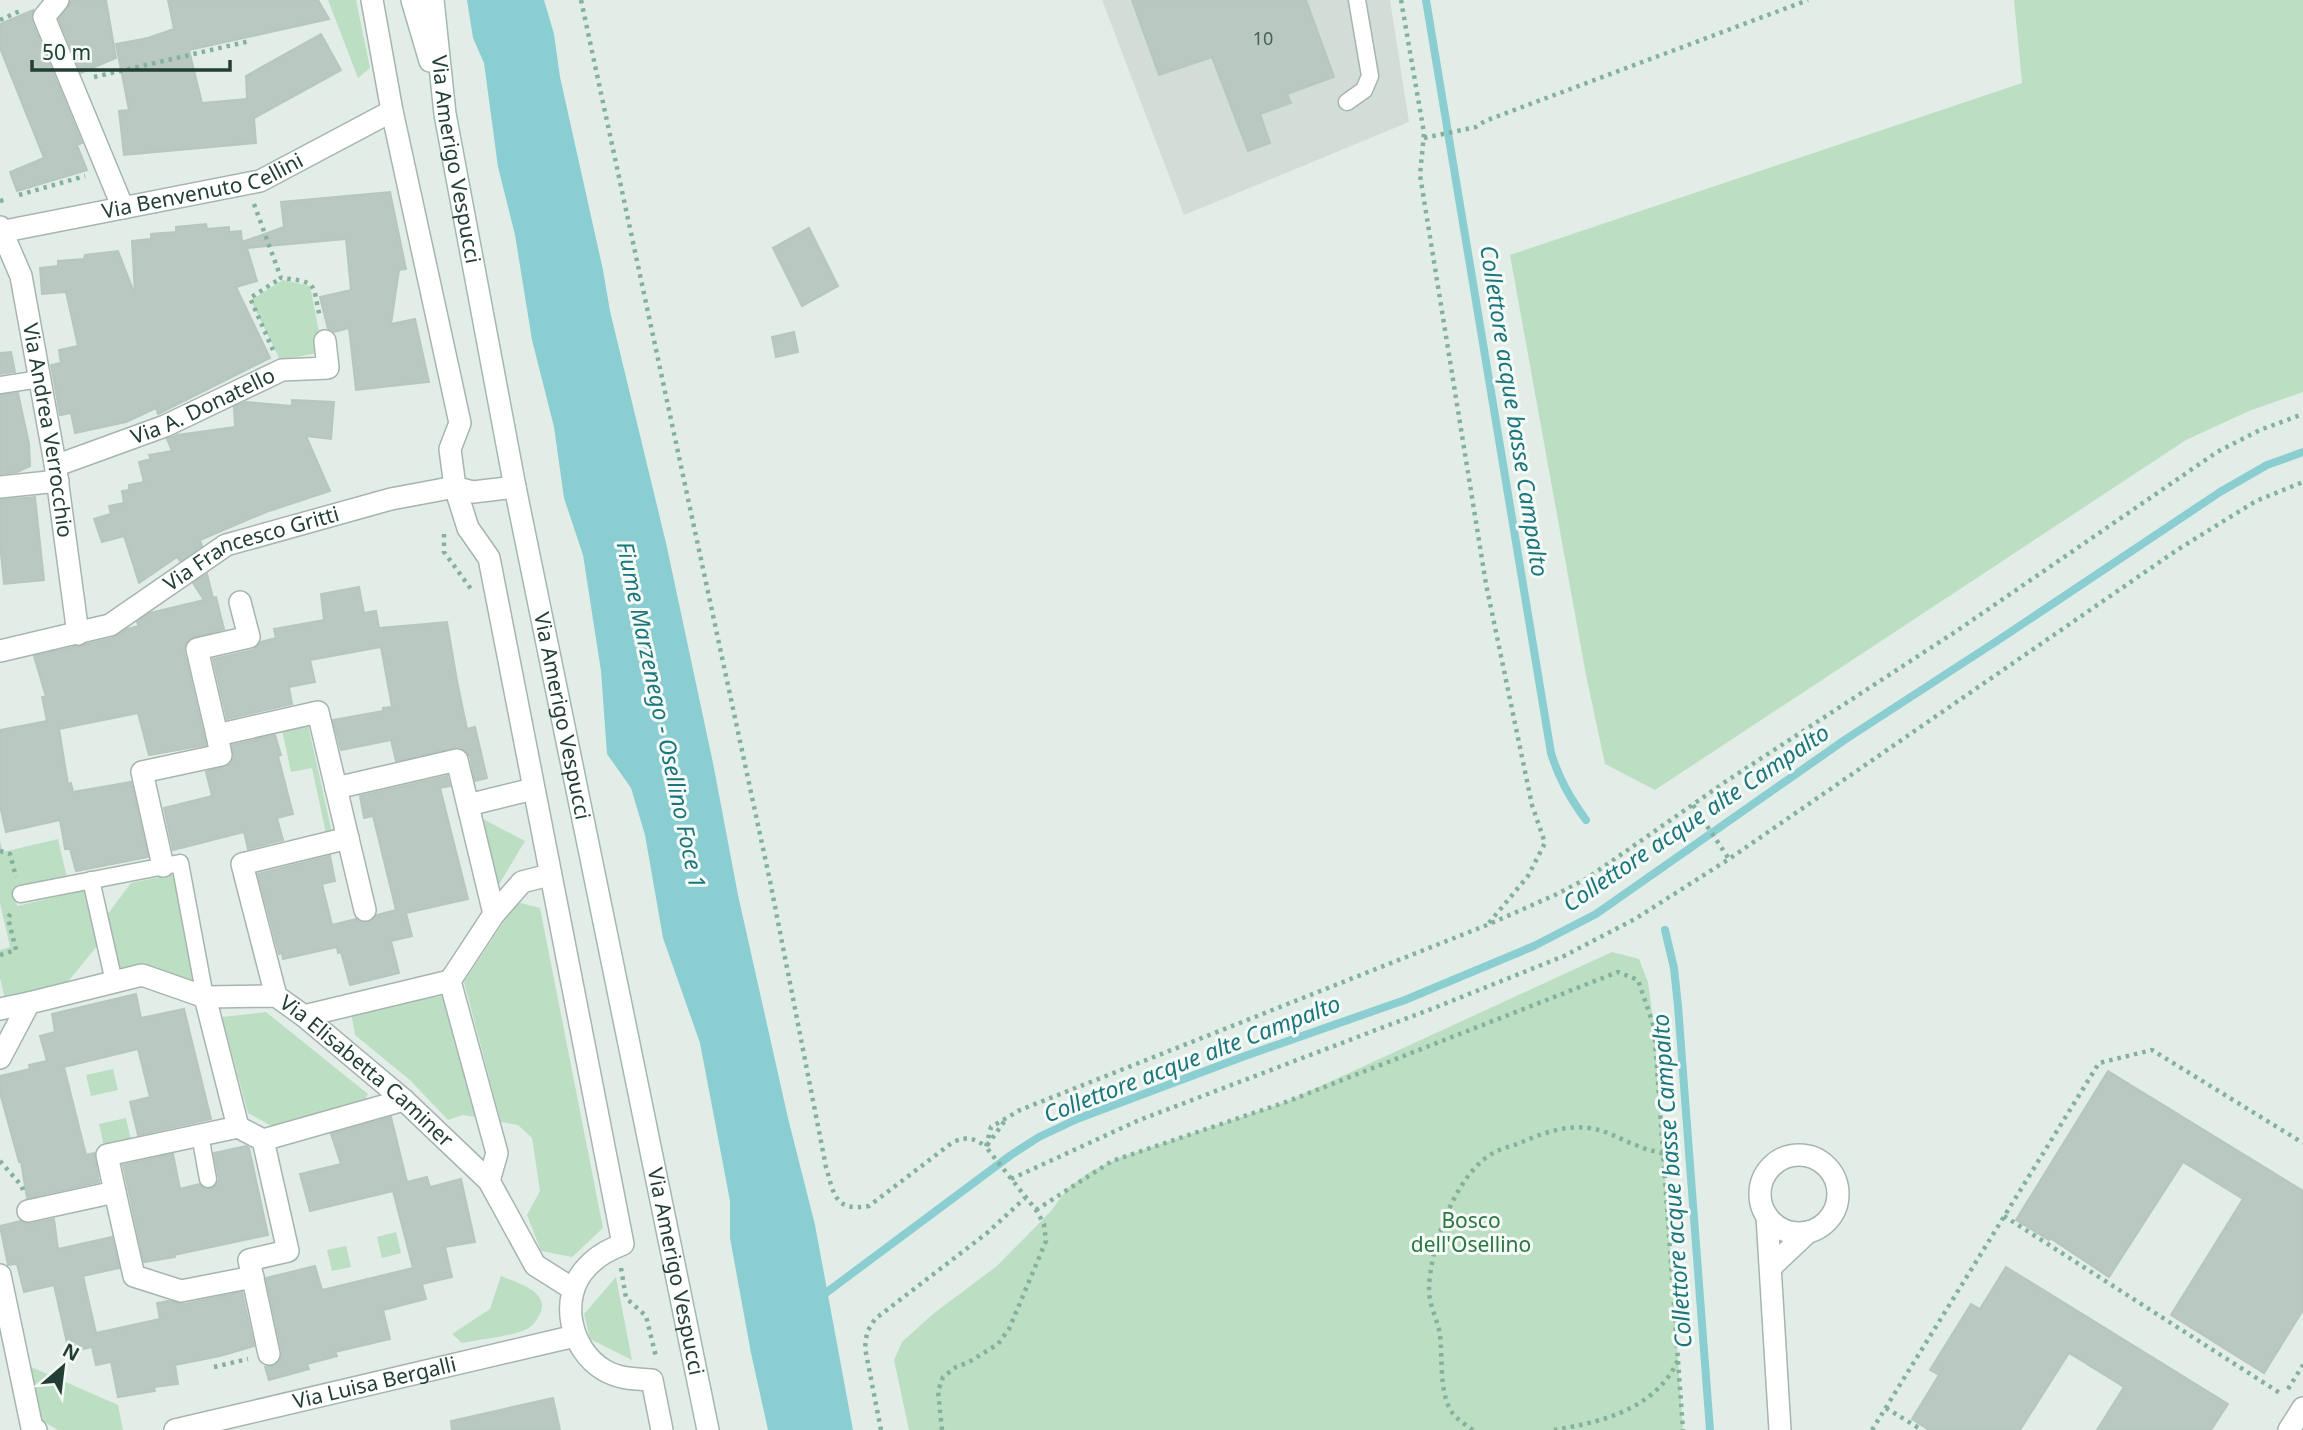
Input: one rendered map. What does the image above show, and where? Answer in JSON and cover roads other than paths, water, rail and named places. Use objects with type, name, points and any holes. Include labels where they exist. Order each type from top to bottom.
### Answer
[{"type":"street","points":[[58,0],[44,17],[123,208]]},
{"type":"street","points":[[372,0],[392,111],[460,423],[450,449],[454,487],[468,528],[489,558],[620,1245],[602,1253],[584,1269],[573,1289],[570,1313],[575,1336],[587,1356],[605,1371],[627,1379],[652,1380],[662,1430]]},
{"type":"street","points":[[412,0],[445,114]]},
{"type":"street","name":"Via Amerigo Vespucci","points":[[433,0],[445,114],[515,487],[708,1430]]},
{"type":"street","name":"Via Benvenuto Cellini","points":[[1,230],[260,181],[392,111]]},
{"type":"street","name":"Via Andrea Verrocchio","points":[[1,230],[21,276],[56,472],[78,634]]},
{"type":"street","name":"Via A. Donatello","points":[[0,487],[56,472],[66,462],[164,426],[282,370],[328,368],[325,341]]},
{"type":"street","name":"Via Francesco Gritti","points":[[0,651],[110,625],[226,545],[391,499],[454,487],[473,492],[515,487]]},
{"type":"street","points":[[163,866],[142,772],[221,755],[197,649],[249,637],[240,601]]},
{"type":"street","points":[[217,735],[318,712],[365,910]]},
{"type":"street","points":[[336,788],[457,760],[494,914]]},
{"type":"street","points":[[468,805],[533,789]]},
{"type":"street","points":[[276,996],[242,864],[348,838]]},
{"type":"street","points":[[304,1016],[450,981],[494,914],[522,882],[549,875]]},
{"type":"street","name":"Via Elisabetta Caminer","points":[[0,1009],[142,975],[205,997],[276,996],[304,1016],[404,1100],[489,1181],[535,1265],[573,1289]]},
{"type":"street","points":[[450,981],[497,1153],[489,1181]]},
{"type":"street","points":[[205,997],[238,1127]]},
{"type":"street","points":[[0,1058],[29,1003]]},
{"type":"street","points":[[263,1140],[288,1251],[251,1268],[181,1291],[134,1276],[107,1155],[238,1127],[263,1140],[404,1100]]},
{"type":"street","points":[[1771,1268],[1834,1211],[1838,1188],[1828,1167],[1807,1156],[1785,1158],[1775,1163],[1762,1182],[1760,1194],[1766,1216],[1771,1268],[1780,1430]]},
{"type":"street","points":[[28,1211],[115,1192]]},
{"type":"street","points":[[1766,1216],[1784,1231],[1808,1232]]},
{"type":"street","points":[[251,1268],[270,1354]]},
{"type":"street","points":[[0,1275],[32,1428],[36,1430]]},
{"type":"street","name":"Via Luisa Bergalli","points":[[175,1430],[227,1424],[575,1336]]},
{"type":"street","points":[[2290,1430],[2303,1408]]},
{"type":"lane","points":[[1346,102],[1364,90],[1370,76],[1357,0]]},
{"type":"lane","points":[[0,385],[40,379]]},
{"type":"lane","points":[[21,894],[180,863],[205,997]]},
{"type":"lane","points":[[91,880],[114,982]]},
{"type":"lane","points":[[200,1135],[208,1179]]},
{"type":"water","name":"Fiume Marzenego - Osellino Foce 1","points":[[467,0],[544,0],[554,34],[560,77],[610,311],[666,543],[738,895],[815,1225],[853,1430],[768,1430],[730,1238],[730,1201],[700,1043],[663,938],[645,835],[631,788],[607,754],[601,671],[583,555],[564,498],[554,427],[532,340],[515,235],[498,167],[484,63],[473,38]]},
{"type":"waterway","name":"Collettore acque basse Campalto","points":[[1426,0],[1551,753],[1566,788],[1586,820]]},
{"type":"waterway","name":"Collettore acque alte Campalto","points":[[819,1298],[1039,1137],[1077,1119],[1245,1056],[1405,1000],[1534,946],[1596,914],[1846,739],[2220,492],[2267,465],[2303,452]]},
{"type":"waterway","name":"Collettore acque basse Campalto","points":[[1665,930],[1674,968],[1678,1006],[1710,1430]]},
{"type":"park label","name":"Bosco dell'Osellino","points":[[1471,1233]]}]
